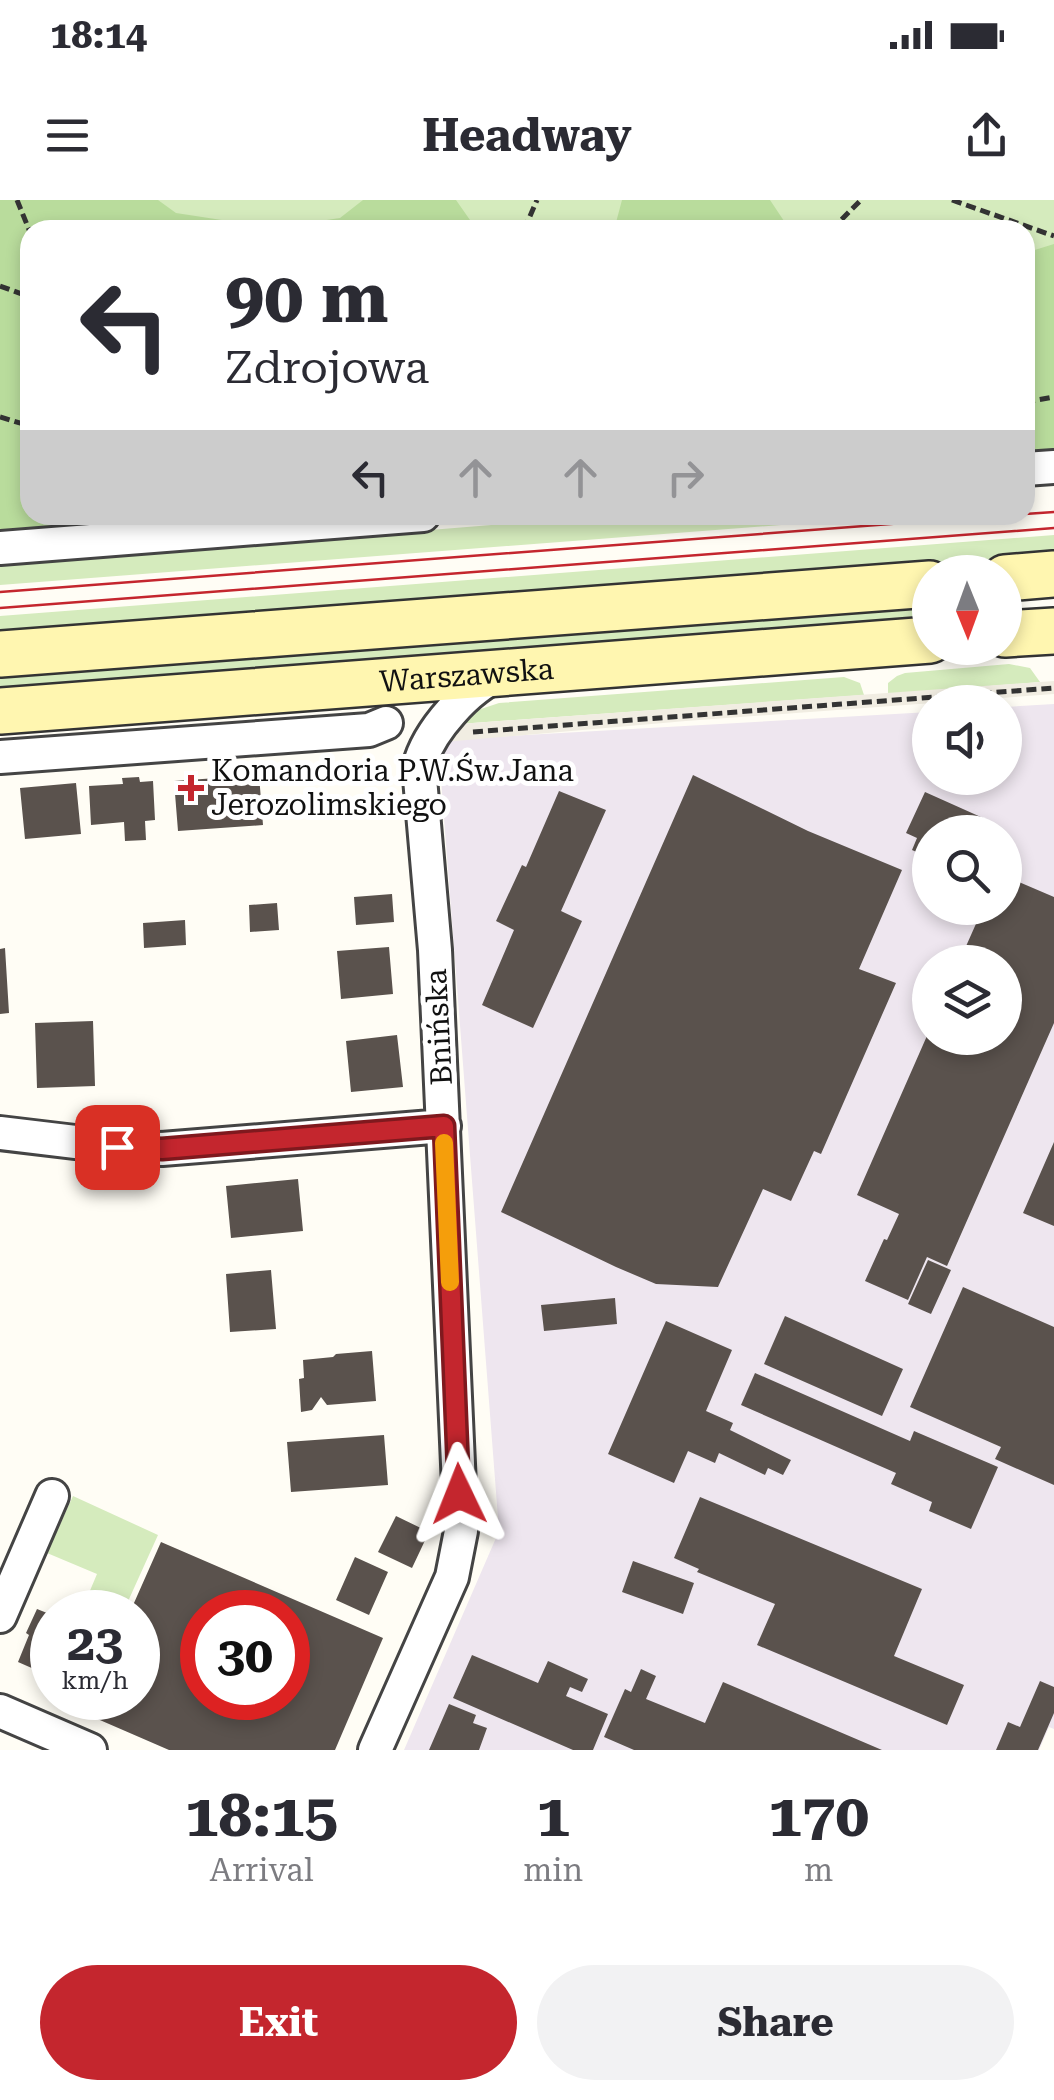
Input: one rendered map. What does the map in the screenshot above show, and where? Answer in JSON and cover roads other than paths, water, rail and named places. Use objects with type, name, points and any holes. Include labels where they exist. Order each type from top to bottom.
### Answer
[{"type":"main road","points":[[1022,577],[1054,574]]},
{"type":"main road","name":"Warszawska","points":[[0,654],[912,585]]},
{"type":"main road","points":[[1022,633],[1054,631]]},
{"type":"main road","name":"Warszawska","points":[[0,711],[912,641]]},
{"type":"street","points":[[0,548],[296,525]]},
{"type":"street","points":[[326,685],[360,700],[386,722],[414,758],[426,752],[468,696],[484,682],[508,671]]},
{"type":"street","name":"Warszawska","points":[[0,757],[368,730],[386,722]]},
{"type":"street","name":"Bnińska","points":[[375,1750],[452,1577],[461,1531],[426,752]]},
{"type":"street","points":[[0,1133],[162,1149],[444,1126]]},
{"type":"street","points":[[0,1616],[52,1496]]},
{"type":"street","points":[[0,1711],[90,1750]]},
{"type":"tram line","points":[[1035,513],[1054,512]]},
{"type":"tram line","points":[[0,592],[878,525]]},
{"type":"tram line","points":[[0,608],[1054,528]]},
{"type":"place","name":"Komandoria P.W.Św.Jana Jerozolimskiego","points":[[191,788]]}]
